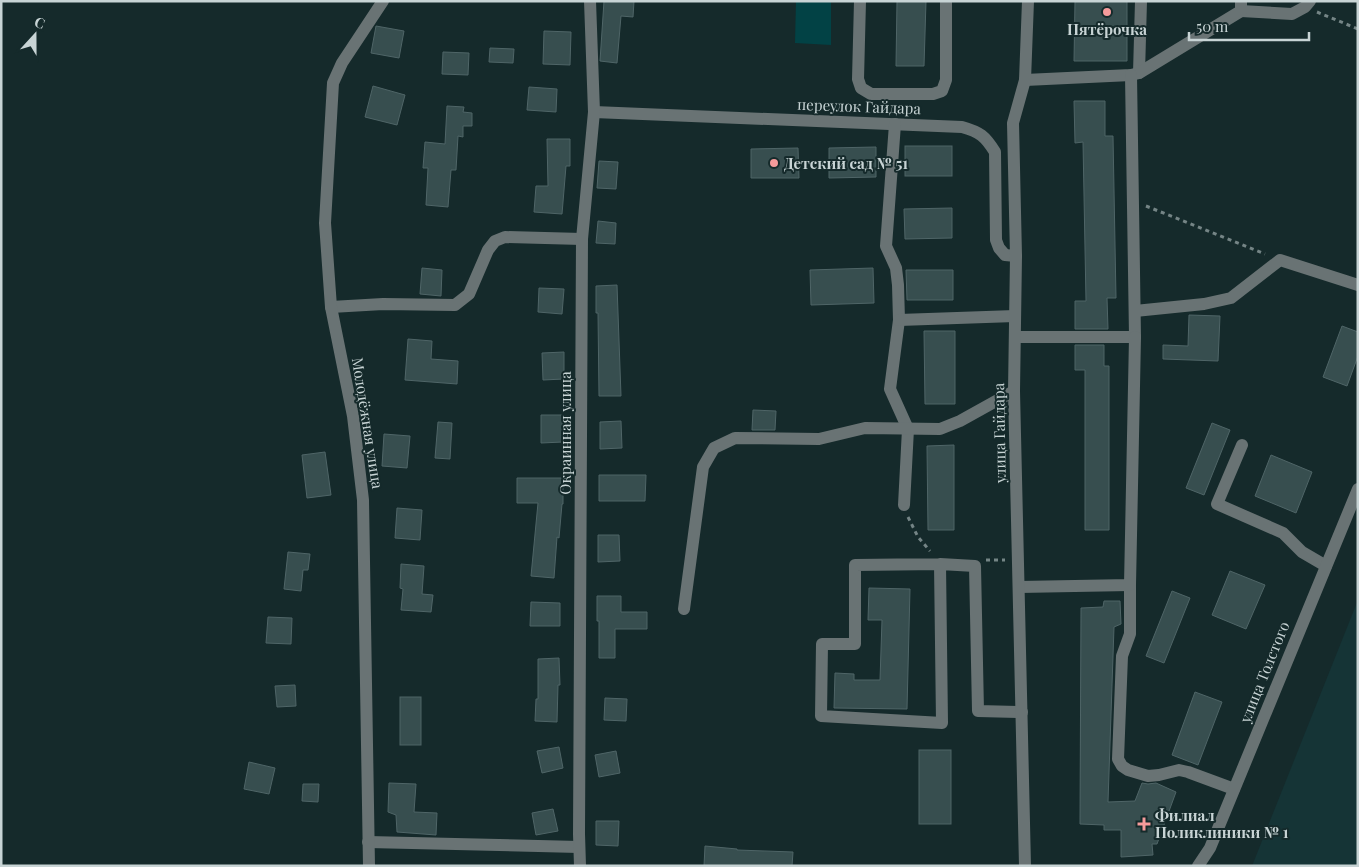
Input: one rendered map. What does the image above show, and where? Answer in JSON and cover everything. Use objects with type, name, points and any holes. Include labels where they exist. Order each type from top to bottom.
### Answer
[{"type":"street","name":"Молодёжная улица","points":[[368,866],[363,500],[353,416],[331,307],[325,223],[333,83],[342,63],[383,1]]},
{"type":"street","name":"Окраинная улица","points":[[580,866],[582,238],[594,112],[590,1]]},
{"type":"street","points":[[860,1],[858,79],[861,88],[871,94],[933,94],[942,91],[946,80],[946,1]]},
{"type":"street","name":"улица Гайдара","points":[[1025,866],[1014,391],[1016,256],[1013,123],[1025,80],[1028,1]]},
{"type":"street","points":[[1142,1],[1135,74],[1133,201],[1135,337],[1130,634],[1122,656],[1118,759],[1122,766],[1128,770],[1148,776],[1159,776],[1179,770],[1234,789]]},
{"type":"street","points":[[1025,80],[1135,74],[1241,6],[1292,14],[1307,4]]},
{"type":"street","name":"переулок Гайдара","points":[[594,112],[962,127],[978,131],[988,140],[995,152],[996,240],[999,248],[1005,255],[1016,256]]},
{"type":"street","points":[[895,124],[886,246],[896,268],[898,285],[899,320],[890,389],[908,429],[904,505]]},
{"type":"street","points":[[331,307],[383,304],[455,305],[469,294],[488,250],[495,241],[505,237],[582,238]]},
{"type":"street","points":[[1135,311],[1204,304],[1231,298],[1280,260],[1358,285]]},
{"type":"street","points":[[899,320],[1015,316]]},
{"type":"street","points":[[1015,337],[1135,337]]},
{"type":"street","points":[[684,609],[703,466],[714,448],[735,438],[819,440],[865,428],[940,429],[960,421],[1014,391]]},
{"type":"street","points":[[1242,445],[1218,504],[1282,533],[1302,552],[1326,566]]},
{"type":"street","name":"улица Толстого","points":[[1198,866],[1210,848],[1358,489]]},
{"type":"street","points":[[940,564],[942,723],[821,716],[822,644],[855,644],[855,565],[940,564],[975,566],[978,711],[1022,712]]},
{"type":"street","points":[[1019,587],[1130,585]]},
{"type":"street","points":[[368,842],[579,847]]},
{"type":"path","points":[[1307,4],[1358,29]]},
{"type":"path","points":[[1133,201],[1280,260]]},
{"type":"path","points":[[904,505],[909,522],[918,537],[932,553]]},
{"type":"shaded area","points":[[796,1],[831,1],[831,45],[795,43]]},
{"type":"shaded area","points":[[1358,600],[1358,866],[1252,866]]},
{"type":"building","points":[[604,1],[634,1],[633,17],[621,16],[617,63],[600,61]]},
{"type":"building","points":[[897,1],[926,1],[924,66],[896,66]]},
{"type":"building","points":[[1075,1],[1127,1],[1127,61],[1074,61]]},
{"type":"building","points":[[376,26],[404,31],[399,58],[371,53]]},
{"type":"building","points":[[544,31],[571,32],[570,65],[543,64]]},
{"type":"building","points":[[490,48],[514,49],[513,63],[489,62]]},
{"type":"building","points":[[443,52],[469,53],[468,75],[442,74]]},
{"type":"building","points":[[373,86],[405,95],[397,125],[365,117]]},
{"type":"building","points":[[529,87],[557,89],[556,112],[527,110]]},
{"type":"building","points":[[1074,101],[1105,101],[1105,136],[1113,136],[1116,298],[1107,298],[1108,329],[1075,329],[1075,301],[1086,301],[1083,142],[1075,143]]},
{"type":"building","points":[[447,106],[464,107],[463,112],[472,113],[472,126],[463,126],[463,137],[458,136],[456,170],[451,170],[448,207],[426,205],[428,168],[423,168],[425,142],[445,144]]},
{"type":"building","points":[[547,139],[570,139],[570,166],[566,166],[562,214],[534,212],[536,186],[548,186]]},
{"type":"building","points":[[905,146],[952,146],[952,176],[905,176]]},
{"type":"building","points":[[876,147],[876,177],[829,178],[829,148]]},
{"type":"building","points":[[798,148],[799,178],[751,178],[751,149]]},
{"type":"building","points":[[599,161],[618,162],[616,189],[597,188]]},
{"type":"building","points":[[952,208],[952,238],[905,239],[904,209]]},
{"type":"building","points":[[598,221],[616,223],[615,244],[596,243]]},
{"type":"building","points":[[422,268],[442,270],[441,296],[420,294]]},
{"type":"building","points":[[873,268],[874,303],[811,305],[810,270]]},
{"type":"building","points":[[906,270],[953,270],[953,300],[907,300]]},
{"type":"building","points":[[617,285],[621,396],[599,396],[596,286]]},
{"type":"building","points":[[539,288],[564,289],[562,314],[538,312]]},
{"type":"building","points":[[1189,315],[1220,316],[1218,361],[1163,359],[1163,345],[1188,346]]},
{"type":"building","points":[[1342,326],[1358,332],[1358,356],[1347,386],[1323,377]]},
{"type":"building","points":[[924,331],[955,331],[955,404],[925,404]]},
{"type":"building","points":[[408,339],[432,341],[431,359],[458,361],[457,384],[405,380]]},
{"type":"building","points":[[1075,345],[1104,345],[1104,366],[1109,366],[1109,530],[1085,530],[1085,370],[1075,370]]},
{"type":"building","points":[[564,352],[564,379],[543,380],[542,353]]},
{"type":"building","points":[[753,410],[776,411],[775,430],[752,430]]},
{"type":"building","points":[[541,415],[562,415],[563,442],[541,443]]},
{"type":"building","points":[[621,421],[622,448],[600,449],[600,422]]},
{"type":"building","points":[[438,422],[452,423],[450,459],[435,458]]},
{"type":"building","points":[[1212,423],[1230,430],[1204,495],[1186,488]]},
{"type":"building","points":[[384,434],[410,436],[407,468],[382,466]]},
{"type":"building","points":[[954,445],[954,530],[928,530],[927,446]]},
{"type":"building","points":[[325,452],[331,495],[307,498],[302,455]]},
{"type":"building","points":[[1271,455],[1312,472],[1296,513],[1255,496]]},
{"type":"building","points":[[599,475],[646,475],[645,501],[599,501]]},
{"type":"building","points":[[517,478],[563,478],[563,504],[559,538],[557,537],[554,578],[531,576],[538,503],[517,503]]},
{"type":"building","points":[[397,508],[422,510],[420,540],[395,538]]},
{"type":"building","points":[[598,535],[619,535],[620,561],[598,562]]},
{"type":"building","points":[[288,552],[310,554],[308,570],[303,570],[301,591],[284,589]]},
{"type":"building","points":[[401,564],[424,566],[422,594],[433,595],[431,612],[401,610],[403,589],[400,588]]},
{"type":"building","points":[[1230,571],[1265,585],[1246,629],[1212,615]]},
{"type":"building","points":[[869,588],[910,589],[907,709],[834,708],[835,673],[854,674],[854,680],[880,680],[882,620],[868,620]]},
{"type":"building","points":[[1172,591],[1190,598],[1164,663],[1146,656]]},
{"type":"building","points":[[597,596],[621,596],[621,612],[647,612],[647,629],[615,629],[615,658],[599,658]]},
{"type":"building","points":[[1104,601],[1120,601],[1121,624],[1114,627],[1108,802],[1135,801],[1142,783],[1156,783],[1176,792],[1157,844],[1152,844],[1153,855],[1121,857],[1121,830],[1104,830],[1104,825],[1080,824],[1081,608],[1103,607]]},
{"type":"building","points":[[531,602],[560,603],[560,626],[530,626]]},
{"type":"building","points":[[268,617],[292,618],[291,644],[266,643]]},
{"type":"building","points":[[559,658],[560,685],[558,685],[557,722],[535,721],[536,699],[538,699],[538,659]]},
{"type":"building","points":[[295,685],[296,706],[277,707],[275,686]]},
{"type":"building","points":[[1195,692],[1222,702],[1198,765],[1172,755]]},
{"type":"building","points":[[400,697],[421,697],[421,745],[400,745]]},
{"type":"building","points":[[605,698],[627,699],[626,721],[604,720]]},
{"type":"building","points":[[559,747],[563,768],[542,773],[537,751]]},
{"type":"building","points":[[919,750],[951,750],[951,824],[919,824]]},
{"type":"building","points":[[616,751],[620,773],[599,777],[595,755]]},
{"type":"building","points":[[249,762],[275,768],[269,794],[244,789]]},
{"type":"building","points":[[389,783],[416,784],[414,812],[437,813],[436,835],[397,832],[396,815],[388,812]]},
{"type":"building","points":[[303,784],[319,784],[318,802],[302,801]]},
{"type":"building","points":[[553,809],[558,831],[536,835],[532,813]]},
{"type":"building","points":[[596,821],[619,821],[618,846],[596,845]]},
{"type":"building","points":[[705,846],[737,850],[793,852],[792,866],[704,866]]},
{"type":"place","name":"Пятёрочка","points":[[1107,12]]},
{"type":"place","name":"Детский сад № 51","points":[[774,163]]},
{"type":"place","name":"Филиал Поликлиники № 1","points":[[1144,824]]}]
